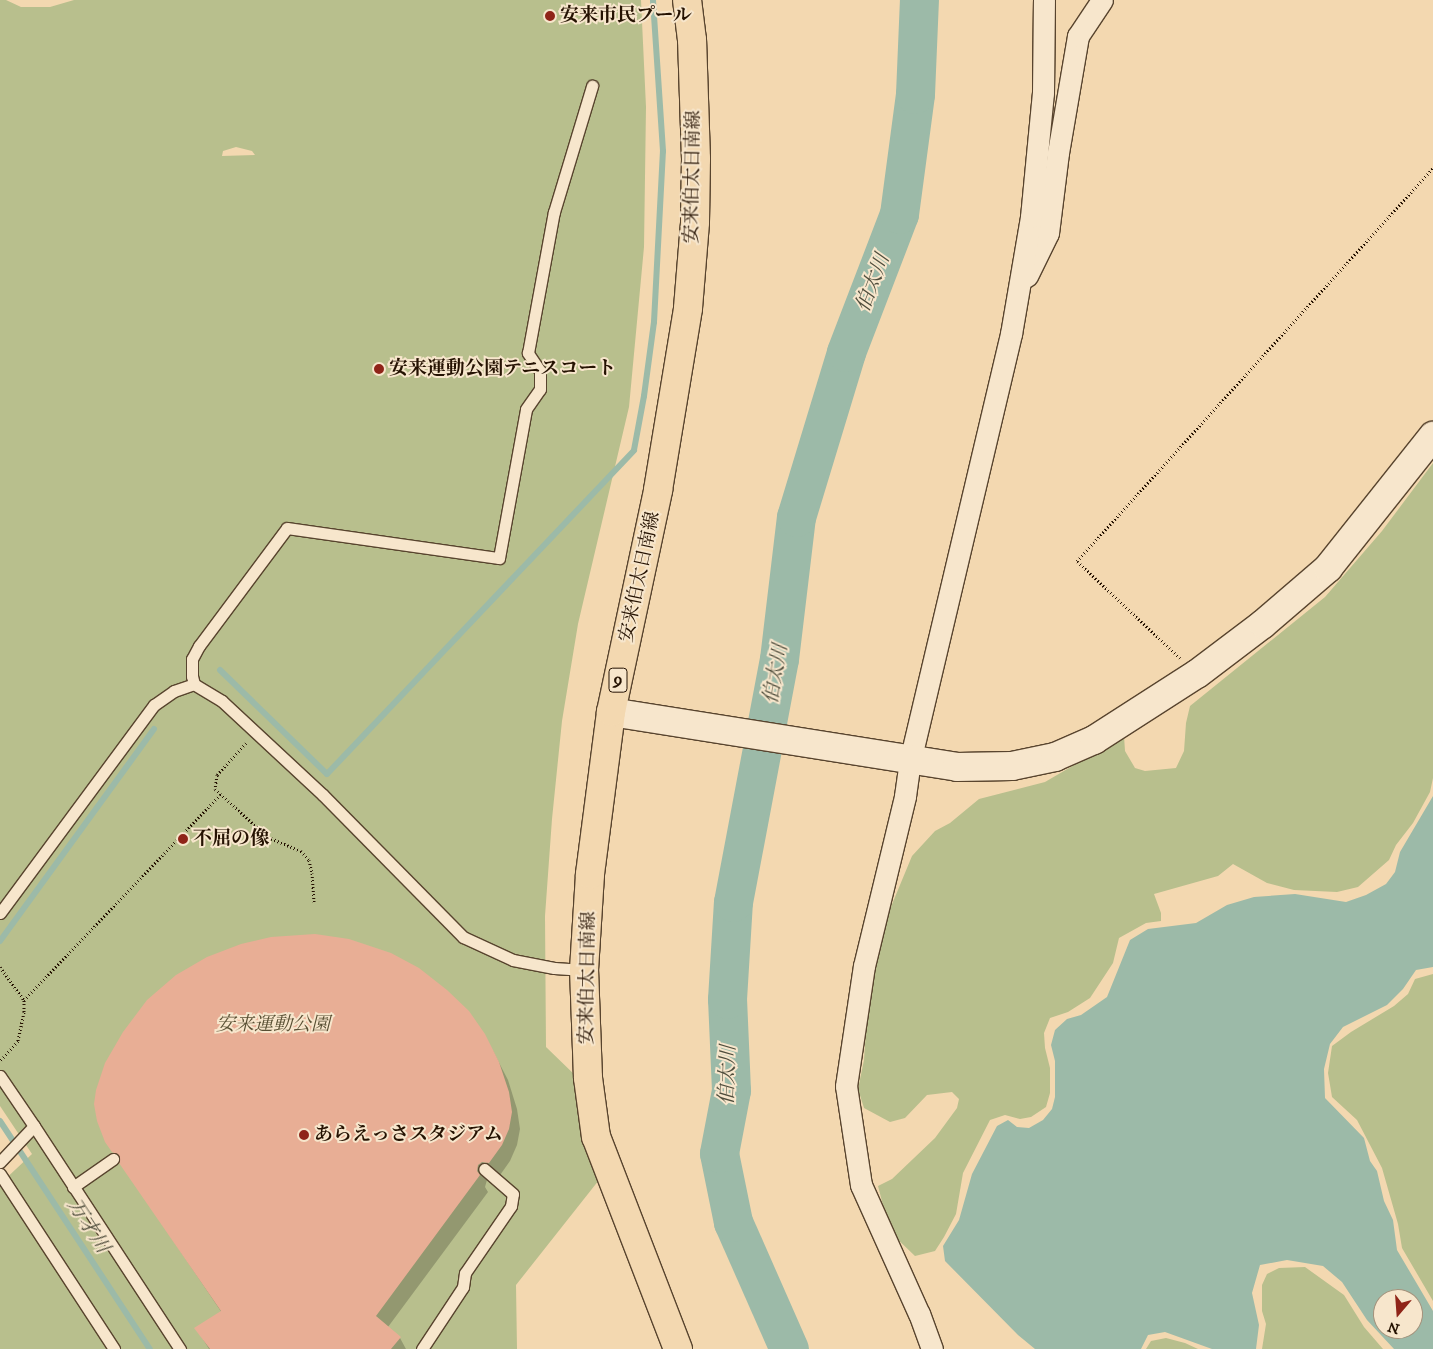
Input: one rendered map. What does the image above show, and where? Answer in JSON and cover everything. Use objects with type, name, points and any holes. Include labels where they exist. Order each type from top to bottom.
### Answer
[{"type":"main road","name":"安来伯太日南線","points":[[678,1349],[596,1137],[588,1078],[584,970],[590,874],[611,712],[658,490],[688,308],[695,222],[696,159],[692,40],[686,0]]},
{"type":"street","points":[[932,1349],[919,1314],[862,1185],[846,1086],[854,1017],[864,966],[905,796],[903,760],[1011,334],[1014,301],[1030,217],[1043,93],[1044,0]]},
{"type":"street","points":[[1014,301],[1048,233],[1058,153],[1078,36],[1102,0]]},
{"type":"street","points":[[611,712],[654,717],[903,760],[957,767],[1012,766],[1055,757],[1094,740],[1197,674],[1263,624],[1328,568],[1433,436]]},
{"type":"lane","points":[[194,684],[192,659],[287,528],[499,558],[526,409],[540,389],[540,371],[528,353],[554,212],[592,86]]},
{"type":"lane","points":[[194,684],[222,701],[257,732],[463,937],[513,960],[554,968],[584,970]]},
{"type":"lane","points":[[0,913],[154,705],[174,691],[194,684]]},
{"type":"lane","points":[[0,1076],[180,1349]]},
{"type":"lane","points":[[0,1162],[34,1126]]},
{"type":"lane","points":[[73,1187],[113,1160]]},
{"type":"lane","points":[[422,1349],[463,1287],[465,1273],[511,1206],[513,1194],[484,1169]]},
{"type":"lane","points":[[0,1174],[114,1349]]},
{"type":"path","points":[[1197,674],[1077,561],[1433,168]]},
{"type":"path","points":[[257,732],[217,775],[215,789],[268,837],[301,851],[309,860],[314,902]]},
{"type":"path","points":[[24,1000],[221,794]]},
{"type":"path","points":[[0,967],[24,1000],[23,1023],[18,1041],[0,1061]]},
{"type":"green space","name":"安来運動公園","points":[[0,0],[6,0],[21,7],[50,7],[74,0],[641,0],[646,107],[644,247],[629,407],[578,624],[562,721],[545,916],[546,1047],[578,1078],[599,1180],[516,1285],[517,1349],[0,1349],[0,1184],[32,1154],[0,1106]],"holes":[[[236,147],[252,151],[255,155],[222,156],[223,151]]]},
{"type":"green space","points":[[1433,463],[1433,778],[1430,792],[1413,823],[1396,845],[1389,860],[1358,887],[1337,892],[1294,890],[1267,883],[1233,864],[1218,876],[1154,894],[1161,913],[1161,921],[1146,923],[1119,938],[1113,963],[1090,998],[1068,1012],[1050,1018],[1044,1033],[1045,1048],[1050,1068],[1050,1093],[1046,1107],[1031,1117],[1020,1119],[1005,1115],[990,1120],[963,1173],[956,1214],[944,1237],[935,1251],[915,1256],[890,1232],[878,1186],[892,1179],[935,1138],[957,1108],[959,1099],[952,1092],[927,1095],[905,1118],[890,1122],[864,1108],[858,1089],[864,1060],[868,999],[878,938],[912,856],[935,831],[950,823],[979,799],[1045,782],[1124,736],[1125,751],[1135,768],[1145,771],[1176,768],[1184,751],[1186,723],[1190,706],[1325,597],[1382,531]]},
{"type":"green space","points":[[1433,974],[1433,1301],[1402,1248],[1398,1224],[1382,1168],[1357,1120],[1332,1097],[1328,1073],[1332,1046],[1394,1006],[1408,994],[1415,979]]},
{"type":"green space","points":[[1305,1267],[1344,1295],[1364,1327],[1383,1349],[1262,1349],[1266,1324],[1262,1311],[1262,1285],[1267,1274],[1279,1268]]},
{"type":"green space","points":[[1166,1338],[1198,1349],[1146,1349],[1151,1341]]},
{"type":"shaded area","points":[[1433,796],[1433,967],[1416,970],[1403,989],[1387,1005],[1343,1027],[1330,1044],[1324,1069],[1325,1098],[1364,1138],[1370,1161],[1377,1171],[1384,1201],[1393,1220],[1397,1250],[1420,1289],[1373,1289],[1373,1326],[1342,1282],[1323,1266],[1287,1260],[1260,1265],[1252,1293],[1259,1325],[1256,1349],[1212,1349],[1165,1332],[1148,1335],[1141,1349],[1035,1349],[1018,1335],[945,1261],[943,1246],[959,1220],[972,1174],[997,1126],[1008,1120],[1017,1127],[1029,1128],[1043,1120],[1052,1109],[1055,1097],[1055,1061],[1051,1045],[1055,1030],[1067,1019],[1081,1015],[1107,997],[1130,940],[1148,929],[1196,923],[1227,905],[1254,897],[1295,894],[1346,902],[1366,895],[1386,884],[1395,872],[1400,852]]},
{"type":"shaded area","points":[[1423,1294],[1433,1311],[1433,1349],[1394,1349],[1385,1339],[1423,1339]]},
{"type":"building","name":"あらえっさスタジアム","points":[[315,934],[349,939],[391,953],[419,968],[447,990],[469,1011],[485,1034],[499,1062],[509,1092],[512,1112],[509,1129],[502,1145],[489,1163],[482,1162],[478,1165],[477,1171],[480,1175],[376,1316],[401,1337],[391,1349],[210,1349],[194,1328],[221,1311],[119,1163],[119,1155],[112,1152],[105,1142],[97,1121],[94,1104],[96,1090],[105,1063],[123,1032],[147,1000],[176,975],[207,957],[241,944],[271,937]]},
{"type":"waterway","points":[[220,670],[327,774],[634,450],[644,396],[654,322],[663,151],[653,0]]},
{"type":"waterway","name":"伯太川","points":[[789,1349],[733,1222],[719,1153],[731,1090],[727,999],[733,902],[779,659],[796,517],[846,352],[899,214],[915,94],[919,0]]},
{"type":"waterway","points":[[0,941],[154,729]]},
{"type":"waterway","name":"万才川","points":[[0,1121],[150,1349]]},
{"type":"place","name":"安来市民プール","points":[[550,16]]},
{"type":"place","name":"安来運動公園テニスコート","points":[[379,369]]},
{"type":"place","name":"不屈の像","points":[[183,839]]},
{"type":"place","name":"あらえっさスタジアム","points":[[304,1135]]}]
